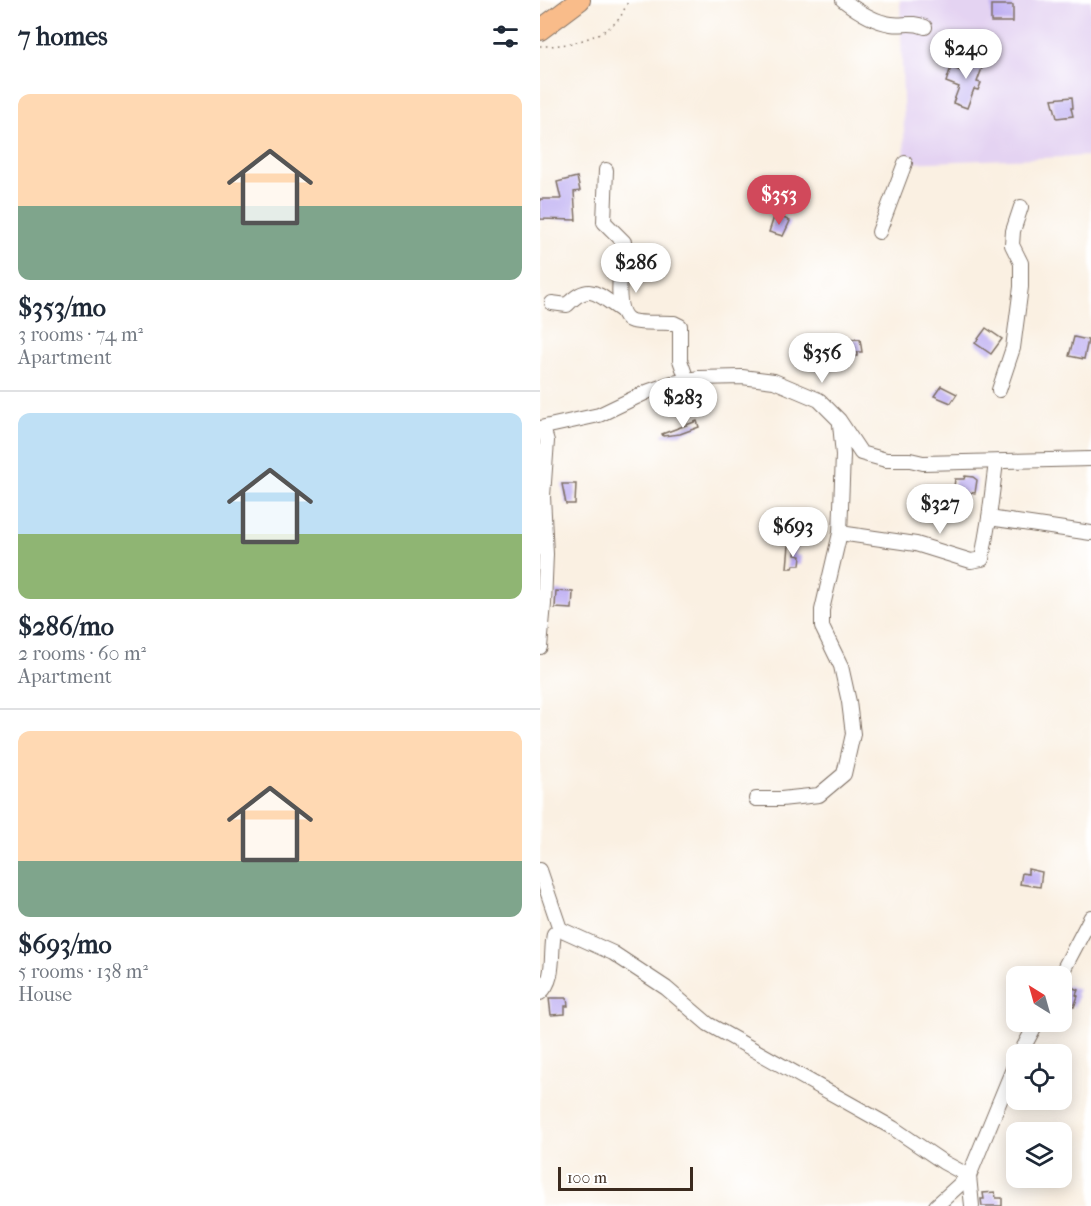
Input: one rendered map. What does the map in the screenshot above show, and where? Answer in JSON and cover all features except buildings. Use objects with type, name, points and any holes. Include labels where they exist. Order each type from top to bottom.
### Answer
[{"type":"highway","points":[[540,30],[580,0]]},
{"type":"street","points":[[843,0],[870,16],[891,24],[915,23],[925,27]]},
{"type":"street","points":[[879,232],[905,163]]},
{"type":"street","points":[[606,170],[604,222],[624,242],[619,303],[622,315],[631,321],[674,323],[680,326],[680,360],[687,380]]},
{"type":"street","points":[[999,390],[1013,348],[1021,287],[1021,263],[1012,245],[1013,231],[1021,207]]},
{"type":"street","points":[[552,303],[567,305],[573,298],[585,291],[595,291],[621,310]]},
{"type":"street","points":[[540,647],[546,554],[543,496],[547,441],[541,428],[599,415],[649,390],[687,380],[742,377],[774,381],[819,400],[839,420],[861,453],[886,460],[910,460],[923,463],[1091,459]]},
{"type":"street","points":[[756,799],[819,795],[844,774],[854,734],[841,666],[822,627],[822,610],[840,533],[843,455],[839,420]]},
{"type":"street","points":[[840,533],[916,544],[971,561],[982,559],[996,462]]},
{"type":"street","points":[[989,518],[1091,533]]},
{"type":"street","points":[[540,870],[560,930],[613,953],[666,988],[708,1024],[893,1128],[943,1162],[969,1176]]},
{"type":"street","points":[[1065,966],[1091,917]]},
{"type":"street","points":[[540,993],[545,988],[551,974],[554,934],[560,930]]},
{"type":"street","points":[[936,1206],[969,1176],[1006,1086]]},
{"type":"street","points":[[969,1176],[972,1206]]},
{"type":"path","points":[[540,46],[557,46],[604,32],[618,20],[629,0]]},
{"type":"shaded area","points":[[900,0],[1091,0],[1091,156],[905,163]]}]
